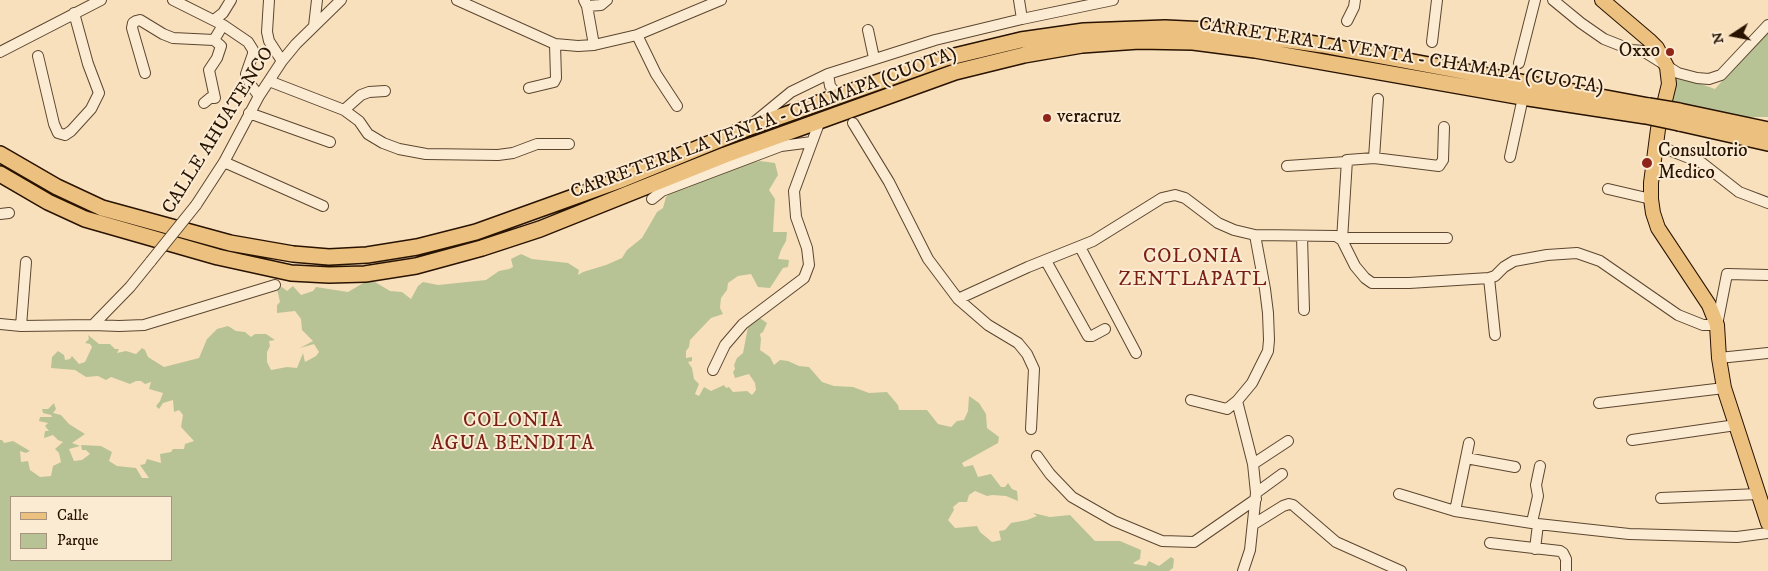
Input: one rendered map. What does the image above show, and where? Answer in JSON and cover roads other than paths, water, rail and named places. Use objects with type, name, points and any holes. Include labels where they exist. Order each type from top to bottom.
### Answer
[{"type":"highway","name":"CARRETERA LA VENTA - CHAMAPA (CUOTA)","points":[[0,154],[57,187],[102,208],[230,243],[294,254],[329,257],[367,255],[417,247],[476,232],[618,181],[745,129],[946,58],[1044,36],[1125,28],[1191,29],[1252,34],[1322,45],[1679,117],[1768,143]]},
{"type":"highway","name":"CARRETERA LA VENTA - CHAMAPA (CUOTA)","points":[[0,174],[48,202],[85,219],[163,242],[218,257],[291,273],[356,274],[416,266],[482,248],[593,209],[726,155],[929,81],[1024,55],[1082,46],[1193,42],[1246,48],[1522,97],[1648,111]]},
{"type":"highway","name":"CARRETERA LA VENTA - CHAMAPA (CUOTA)","points":[[1679,117],[1715,119],[1768,130]]},
{"type":"highway","points":[[1715,119],[1768,120]]},
{"type":"main road","points":[[1602,0],[1653,44],[1663,57],[1667,67],[1669,84],[1658,129],[1651,183],[1653,214],[1658,228],[1709,305],[1717,325],[1719,358],[1724,388],[1768,523]]},
{"type":"street","points":[[0,52],[101,0]]},
{"type":"street","points":[[173,0],[218,22],[251,46],[253,54],[246,74],[250,84],[259,96]]},
{"type":"street","points":[[214,40],[218,22],[231,0]]},
{"type":"street","points":[[269,0],[267,32],[269,41],[282,61]]},
{"type":"street","points":[[314,26],[317,0]]},
{"type":"street","name":"CALLE AHUATENCO","points":[[93,325],[152,262],[196,205],[224,162],[249,113],[282,61],[341,0]]},
{"type":"street","points":[[456,0],[555,44],[594,45],[637,35],[721,0]]},
{"type":"street","points":[[594,45],[586,3],[601,5],[608,0]]},
{"type":"street","points":[[1019,0],[1022,19]]},
{"type":"street","points":[[745,129],[791,92],[828,74],[936,40],[1022,19],[1113,0]]},
{"type":"street","points":[[1347,21],[1354,7],[1355,0]]},
{"type":"street","points":[[1432,42],[1437,0]]},
{"type":"street","points":[[1519,63],[1535,0]]},
{"type":"street","points":[[1553,0],[1604,39],[1632,50],[1643,51],[1654,56],[1678,73],[1697,78],[1709,79],[1721,75],[1768,25]]},
{"type":"street","points":[[38,56],[54,124],[58,132],[65,134],[71,131],[91,109],[99,93],[88,64],[74,13]]},
{"type":"street","points":[[145,73],[132,28],[133,23],[136,21],[140,20],[173,38],[214,40],[221,46],[218,58],[209,70],[216,98],[210,98],[204,103]]},
{"type":"street","points":[[868,30],[874,58]]},
{"type":"street","points":[[637,35],[656,74],[677,106]]},
{"type":"street","points":[[529,88],[554,82],[556,78],[555,44]]},
{"type":"street","points":[[828,74],[831,91]]},
{"type":"street","points":[[269,81],[344,110],[359,121],[368,134],[382,143],[399,149],[426,154],[498,155],[513,154],[537,144],[569,144]]},
{"type":"street","points":[[344,110],[361,95],[370,92],[386,92]]},
{"type":"street","points":[[1374,158],[1378,99]]},
{"type":"street","points":[[1510,157],[1522,102]]},
{"type":"street","points":[[249,113],[330,142]]},
{"type":"street","points":[[853,123],[889,182],[928,258],[958,298],[988,325],[1018,343],[1027,354],[1034,370],[1031,429]]},
{"type":"street","points":[[714,370],[725,345],[743,324],[804,278],[809,265],[807,248],[796,217],[794,191],[818,126]]},
{"type":"street","points":[[1287,166],[1374,158],[1439,166],[1443,160],[1444,127]]},
{"type":"street","points":[[652,199],[662,191],[781,146],[812,142]]},
{"type":"street","points":[[1656,145],[1702,163],[1739,192],[1768,203]]},
{"type":"street","points":[[224,162],[324,206]]},
{"type":"street","points":[[1346,162],[1342,240],[1355,266],[1372,283],[1409,283],[1489,278],[1495,276],[1509,263],[1547,255],[1572,253],[1585,255],[1600,261],[1678,314],[1703,324],[1717,325],[1727,274],[1768,275]]},
{"type":"street","points":[[1608,188],[1651,199]]},
{"type":"street","points":[[958,298],[1093,241],[1162,198],[1175,195],[1185,198],[1218,223],[1255,236],[1329,235],[1336,236],[1342,240],[1349,238],[1447,238]]},
{"type":"street","points":[[1191,400],[1227,409],[1237,401],[1252,383],[1268,351],[1268,313],[1255,236]]},
{"type":"street","points":[[1302,236],[1304,310]]},
{"type":"street","points":[[1080,247],[1136,353]]},
{"type":"street","points":[[1046,260],[1088,336],[1092,336],[1105,329]]},
{"type":"street","points":[[20,326],[26,262]]},
{"type":"street","points":[[1489,278],[1495,335]]},
{"type":"street","points":[[0,324],[20,326],[144,325],[275,286]]},
{"type":"street","points":[[1719,358],[1768,353]]},
{"type":"street","points":[[1599,403],[1724,388]]},
{"type":"street","points":[[1237,401],[1253,464],[1256,496],[1250,550],[1243,571]]},
{"type":"street","points":[[1632,440],[1736,425]]},
{"type":"street","points":[[1253,464],[1288,441]]},
{"type":"street","points":[[1455,507],[1468,443]]},
{"type":"street","points":[[1037,456],[1050,474],[1072,497],[1114,521],[1162,541],[1194,542],[1256,496],[1282,474]]},
{"type":"street","points":[[1466,458],[1516,467]]},
{"type":"street","points":[[1535,549],[1538,496],[1536,485],[1540,466]]},
{"type":"street","points":[[1398,494],[1535,523],[1629,534],[1737,537],[1768,533]]},
{"type":"street","points":[[1661,498],[1758,494]]},
{"type":"street","points":[[1254,524],[1289,504],[1336,542],[1401,571]]},
{"type":"street","points":[[1490,543],[1560,552],[1566,559],[1566,571]]},
{"type":"place","name":"Oxxo","points":[[1670,52]]},
{"type":"place","name":"veracruz","points":[[1047,118]]},
{"type":"place","name":"Consultorio Medico","points":[[1647,163]]},
{"type":"district","name":"COLONIA ZENTLAPATL","points":[[1193,270]]},
{"type":"district","name":"COLONIA AGUA BENDITA","points":[[513,434]]}]
